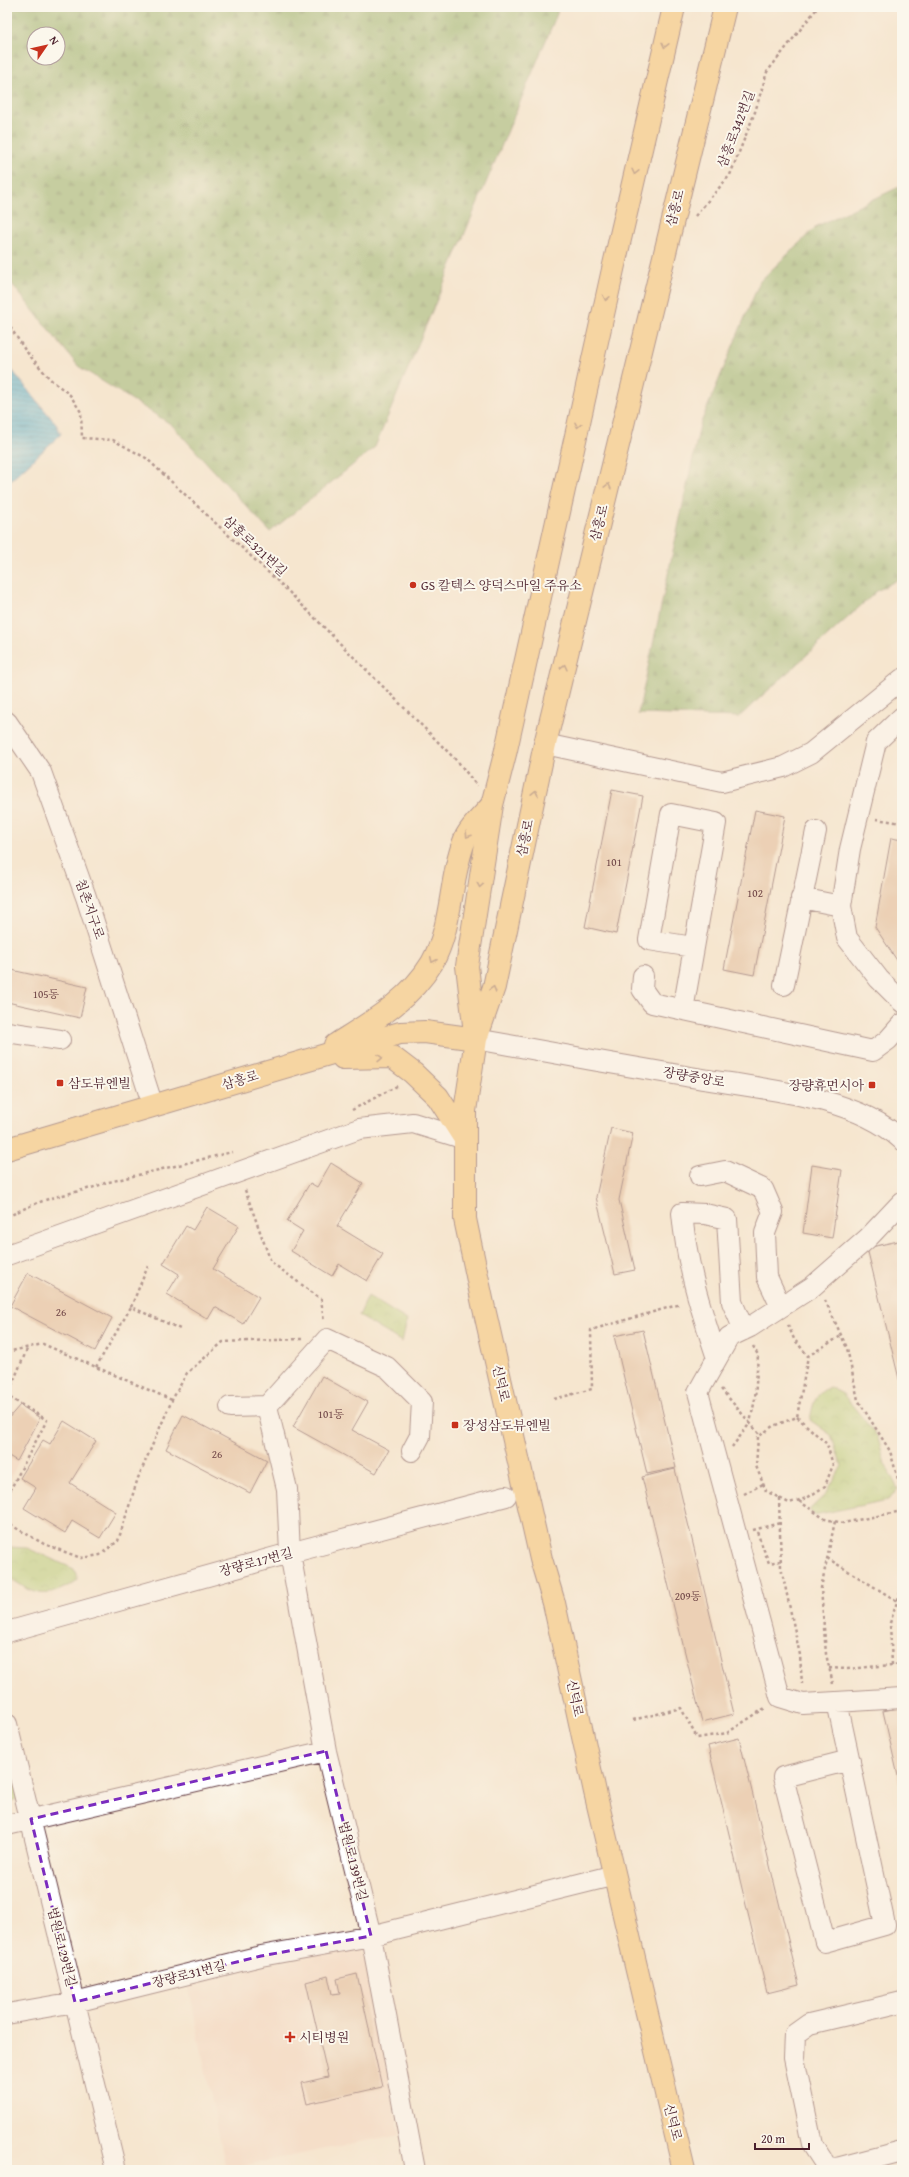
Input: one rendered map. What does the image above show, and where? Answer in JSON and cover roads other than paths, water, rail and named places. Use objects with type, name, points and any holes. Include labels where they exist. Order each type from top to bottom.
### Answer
[{"type":"main road","points":[[476,1039],[467,966],[492,805],[506,750],[614,265],[674,7]]},
{"type":"main road","name":"삼흥로","points":[[7,1149],[400,1033],[425,1032],[476,1039],[494,987],[545,744],[725,7]]},
{"type":"main road","points":[[313,1059],[394,1007],[423,977],[433,961],[443,934],[465,838],[492,805]]},
{"type":"main road","name":"신덕로","points":[[476,1039],[465,1111],[465,1219],[541,1559],[554,1603],[595,1792],[684,2170]]},
{"type":"main road","points":[[313,1059],[392,1058],[413,1073],[438,1097],[465,1139]]},
{"type":"street","points":[[545,744],[722,782],[783,767],[811,753],[902,679]]},
{"type":"street","points":[[902,717],[876,742],[850,849],[841,906],[847,938],[879,979],[902,1002]]},
{"type":"street","name":"침촌지구로","points":[[7,722],[41,772],[86,897],[153,1106]]},
{"type":"street","points":[[683,1010],[716,823],[671,814],[649,940],[693,947]]},
{"type":"street","points":[[784,985],[816,831]]},
{"type":"street","points":[[801,898],[841,906]]},
{"type":"street","points":[[643,976],[642,989],[652,1003],[873,1051],[888,1040],[902,1024]]},
{"type":"street","points":[[7,1032],[60,1040]]},
{"type":"street","name":"장량중앙로","points":[[476,1039],[790,1093],[846,1108],[889,1128],[902,1140]]},
{"type":"street","points":[[7,1255],[359,1129],[413,1123],[465,1139]]},
{"type":"street","points":[[700,1176],[725,1171],[763,1190],[773,1212],[765,1233],[767,1277],[781,1307]]},
{"type":"street","points":[[902,1202],[868,1238],[817,1283],[744,1330],[729,1337],[698,1392],[780,1697],[803,1704],[902,1698]]},
{"type":"street","points":[[713,1366],[685,1249],[682,1213],[705,1214],[727,1219],[732,1302],[744,1330]]},
{"type":"street","points":[[230,1407],[266,1406],[327,1339],[387,1367],[422,1402],[420,1436],[412,1451]]},
{"type":"street","name":"법원로139번길","points":[[266,1406],[287,1490],[290,1553],[326,1751],[371,1936],[415,2170]]},
{"type":"street","name":"장량로17번길","points":[[7,1632],[290,1553],[506,1496]]},
{"type":"street","points":[[837,1702],[850,1760],[885,1925],[825,1942],[783,1778],[850,1760]]},
{"type":"street","name":"법원로129번길","points":[[7,1724],[116,2170]]},
{"type":"street","points":[[7,1824],[326,1751]]},
{"type":"street","name":"장량로31번길","points":[[7,2014],[75,2002],[261,1956],[371,1936],[615,1876]]},
{"type":"street","points":[[902,2002],[809,2024],[795,2034],[794,2058],[812,2144],[818,2157],[827,2168],[837,2168],[902,2152]]},
{"type":"water","points":[[7,364],[56,424],[61,434],[7,484]]},
{"type":"place","name":"GS 칼텍스 양덕스마일 주유소","points":[[413,585]]},
{"type":"place","name":"삼도뷰엔빌","points":[[60,1083]]},
{"type":"place","name":"장량휴먼시아","points":[[872,1085]]},
{"type":"place","name":"장성삼도뷰엔빌","points":[[455,1425]]},
{"type":"place","name":"시티병원","points":[[290,2037]]}]
